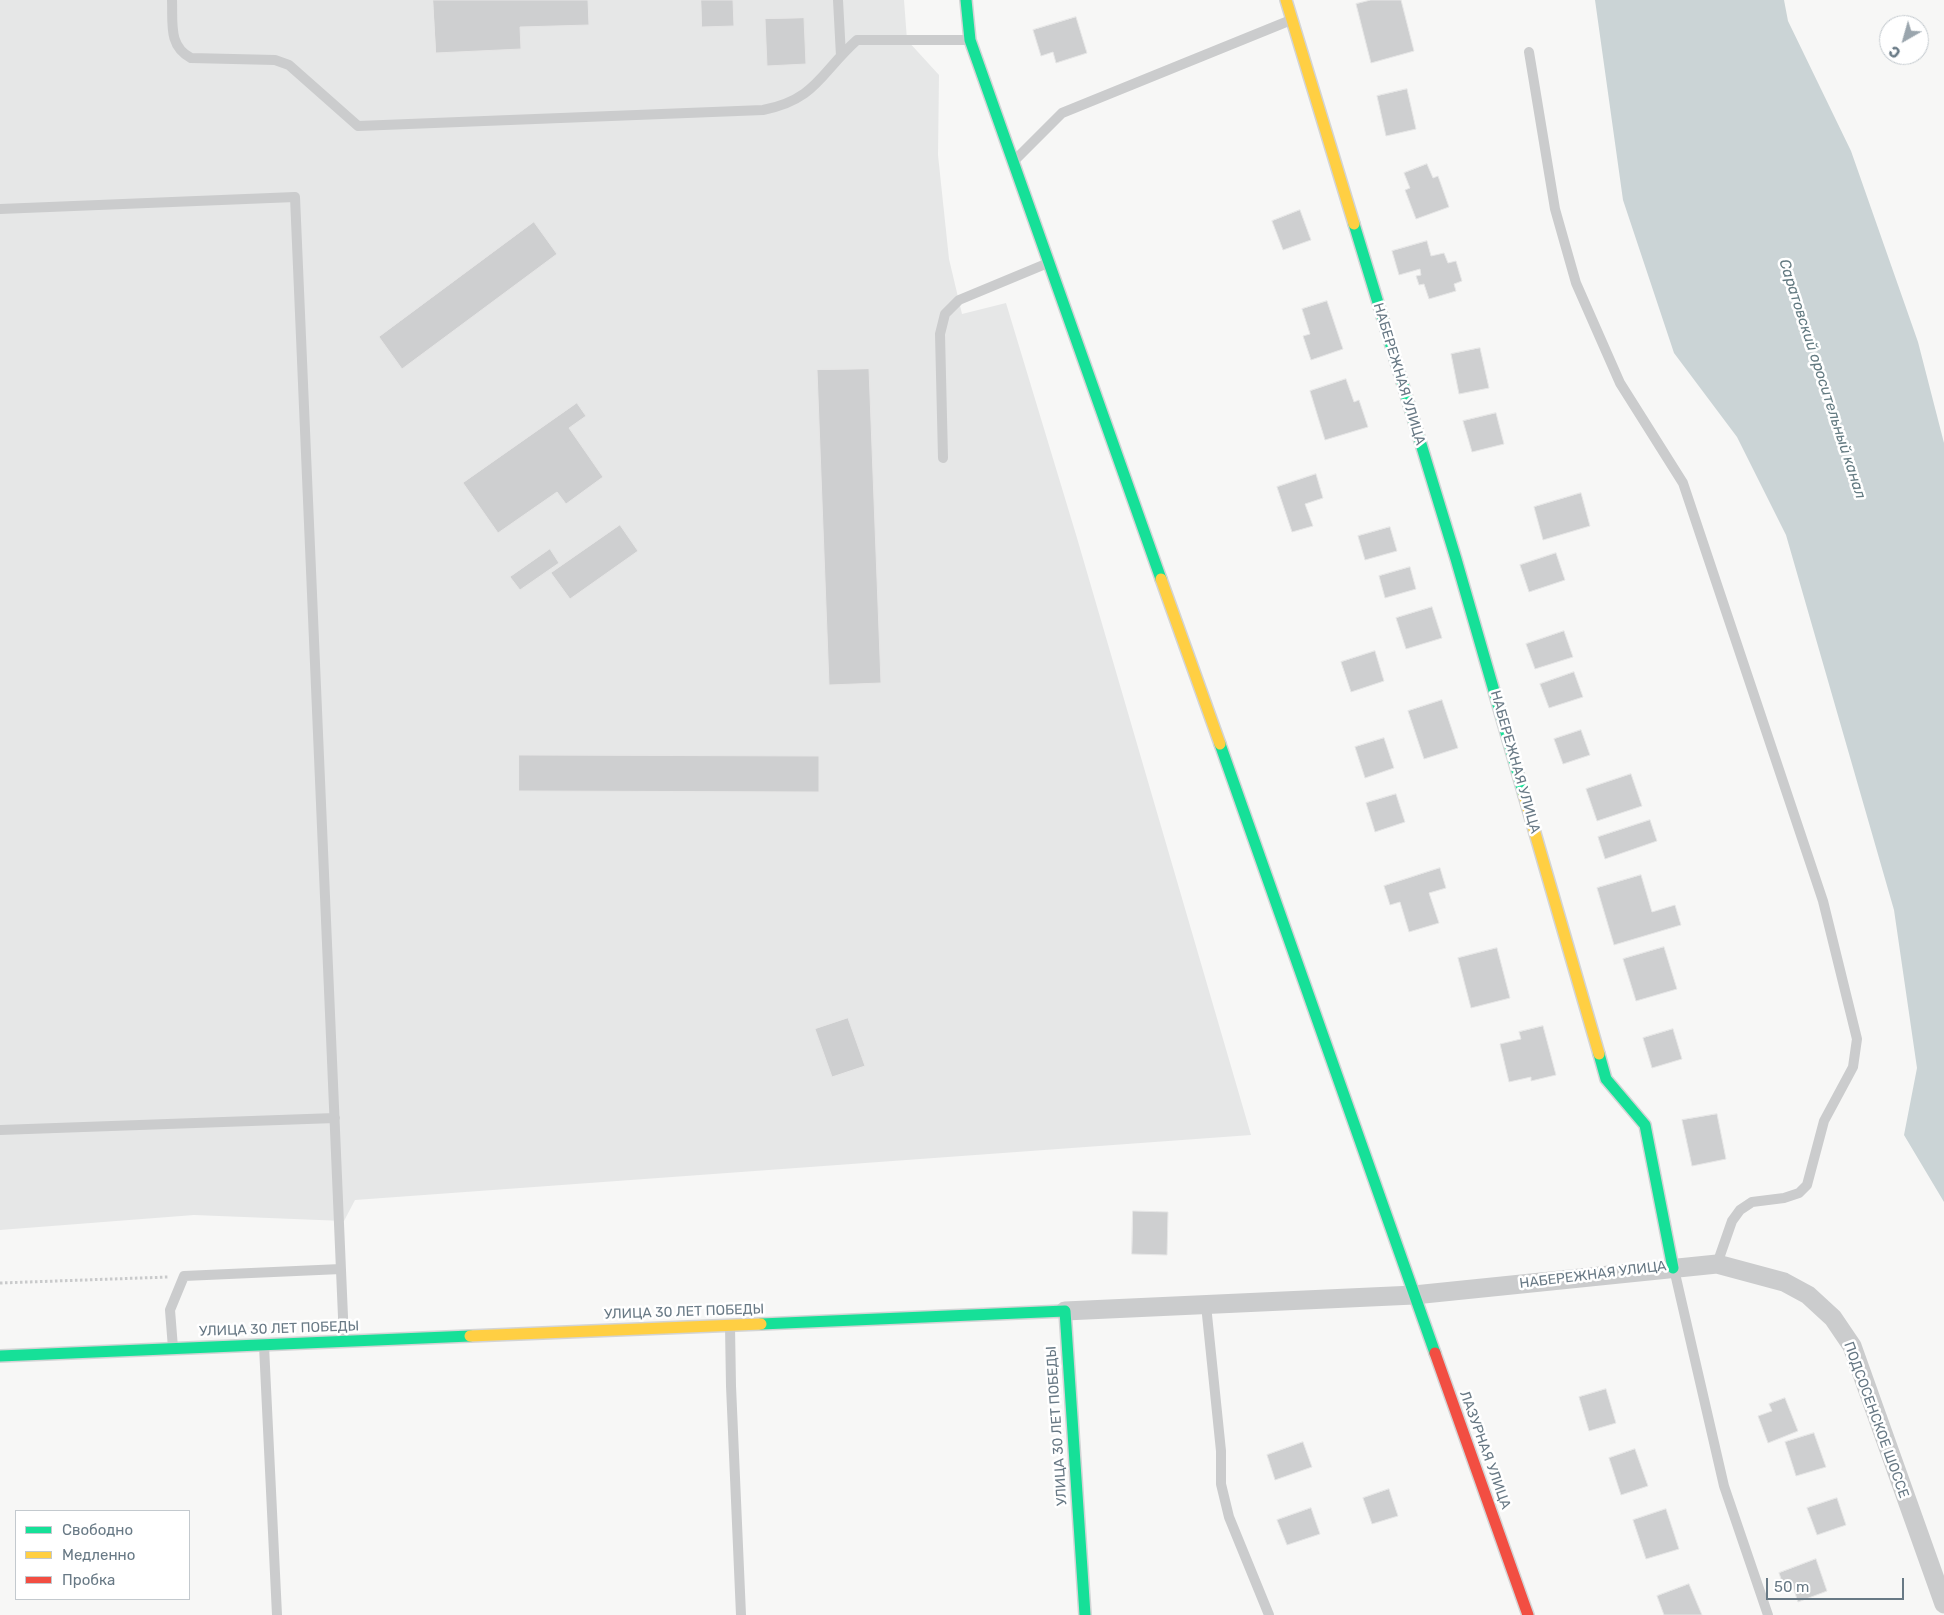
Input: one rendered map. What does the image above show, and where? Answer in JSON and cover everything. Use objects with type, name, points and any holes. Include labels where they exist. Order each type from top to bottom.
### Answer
[{"type":"street","name":"ЛАЗУРНАЯ УЛИЦА","points":[[966,0],[970,40],[1528,1615]]},
{"type":"street","name":"НАБЕРЕЖНАЯ УЛИЦА","points":[[1065,1311],[1414,1295],[1673,1268],[1645,1125],[1606,1080],[1456,559],[1286,0]]},
{"type":"street","name":"ПОДСОСЕНСКОЕ ШОССЕ","points":[[1673,1268],[1717,1264],[1784,1282],[1808,1295],[1833,1318],[1852,1346],[1944,1604]]},
{"type":"street","name":"УЛИЦА 30 ЛЕТ ПОБЕДЫ","points":[[0,1356],[1065,1311],[1084,1615]]},
{"type":"lane","points":[[172,0],[173,38],[182,53],[191,58],[275,60],[289,65],[358,126],[763,110],[782,106],[796,100],[813,88],[857,40],[970,40]]},
{"type":"lane","points":[[838,0],[841,56]]},
{"type":"lane","points":[[1013,162],[1062,113],[1291,20]]},
{"type":"lane","points":[[1529,52],[1555,209],[1576,283],[1620,383],[1683,483],[1823,902],[1857,1039],[1853,1067],[1824,1121],[1807,1185],[1799,1193],[1784,1198],[1752,1202],[1740,1210],[1732,1221],[1717,1264]]},
{"type":"lane","points":[[0,209],[295,198],[344,1342]]},
{"type":"lane","points":[[944,458],[940,334],[945,314],[959,300],[1048,262]]},
{"type":"lane","points":[[0,1130],[335,1118]]},
{"type":"lane","points":[[1673,1268],[1724,1486],[1768,1615]]},
{"type":"lane","points":[[173,1349],[170,1310],[184,1276],[341,1269]]},
{"type":"lane","points":[[1206,1305],[1221,1451],[1221,1484],[1229,1517],[1269,1615]]},
{"type":"lane","points":[[730,1325],[741,1615]]},
{"type":"lane","points":[[264,1345],[277,1615]]},
{"type":"path","points":[[0,1283],[184,1276]]},
{"type":"shaded area","points":[[0,0],[904,0],[907,40],[939,75],[938,155],[949,259],[962,314],[1006,303],[1077,538],[1251,1135],[355,1200],[344,1221],[194,1215],[0,1230]]},
{"type":"water","name":"Саратовский оросительный канал","points":[[1595,0],[1784,0],[1788,21],[1851,151],[1918,342],[1944,443],[1944,1202],[1904,1135],[1917,1068],[1894,910],[1786,535],[1737,437],[1674,353],[1623,200]]},
{"type":"building","points":[[433,0],[588,0],[589,25],[520,27],[521,49],[436,53]]},
{"type":"building","points":[[701,0],[733,0],[734,26],[702,27]]},
{"type":"building","points":[[1371,0],[1401,0],[1414,51],[1371,63],[1356,4]]},
{"type":"building","points":[[1076,17],[1087,53],[1056,63],[1053,52],[1041,56],[1033,30]]},
{"type":"building","points":[[804,18],[806,64],[767,66],[765,19]]},
{"type":"building","points":[[1407,89],[1416,129],[1386,136],[1377,96]]},
{"type":"building","points":[[1427,164],[1433,178],[1438,176],[1449,207],[1416,219],[1405,190],[1410,188],[1404,173]]},
{"type":"building","points":[[1300,210],[1311,240],[1283,250],[1272,221]]},
{"type":"building","points":[[534,222],[557,254],[402,369],[379,337]]},
{"type":"building","points":[[1427,241],[1431,256],[1444,253],[1448,263],[1456,261],[1462,281],[1454,284],[1456,291],[1429,299],[1424,284],[1419,285],[1416,276],[1421,275],[1420,269],[1399,275],[1392,251]]},
{"type":"building","points":[[1327,301],[1343,349],[1311,360],[1303,336],[1310,334],[1302,309]]},
{"type":"building","points":[[1480,348],[1489,388],[1459,394],[1451,354]]},
{"type":"building","points":[[869,369],[881,683],[829,685],[817,370]]},
{"type":"building","points":[[1346,379],[1354,402],[1359,400],[1368,427],[1325,440],[1310,391]]},
{"type":"building","points":[[577,403],[586,416],[569,428],[603,477],[566,504],[557,492],[498,533],[463,483]]},
{"type":"building","points":[[1496,413],[1504,444],[1472,452],[1463,421]]},
{"type":"building","points":[[1316,474],[1323,498],[1305,504],[1313,526],[1292,532],[1277,487]]},
{"type":"building","points":[[1581,493],[1590,526],[1543,540],[1534,507]]},
{"type":"building","points":[[620,525],[638,551],[570,599],[551,573]]},
{"type":"building","points":[[1390,527],[1397,551],[1365,560],[1358,536]]},
{"type":"building","points":[[550,549],[559,563],[520,590],[510,577]]},
{"type":"building","points":[[1556,553],[1565,580],[1529,592],[1520,565]]},
{"type":"building","points":[[1410,567],[1416,589],[1385,598],[1379,576]]},
{"type":"building","points":[[1432,607],[1442,638],[1406,649],[1396,618]]},
{"type":"building","points":[[1564,631],[1573,657],[1535,669],[1526,644]]},
{"type":"building","points":[[1375,651],[1384,681],[1351,692],[1341,662]]},
{"type":"building","points":[[1574,672],[1583,697],[1549,708],[1540,684]]},
{"type":"building","points":[[1442,700],[1458,748],[1424,759],[1408,711]]},
{"type":"building","points":[[1581,730],[1590,755],[1563,764],[1554,739]]},
{"type":"building","points":[[1384,738],[1394,768],[1365,778],[1355,747]]},
{"type":"building","points":[[519,755],[819,756],[819,792],[519,791]]},
{"type":"building","points":[[1631,774],[1642,806],[1597,821],[1586,789]]},
{"type":"building","points":[[1396,794],[1405,822],[1375,832],[1366,803]]},
{"type":"building","points":[[1650,820],[1657,841],[1605,859],[1598,837]]},
{"type":"building","points":[[1440,868],[1446,888],[1429,893],[1439,923],[1409,932],[1400,902],[1390,905],[1384,886]]},
{"type":"building","points":[[1641,875],[1652,912],[1675,905],[1681,925],[1614,945],[1597,888]]},
{"type":"building","points":[[1664,947],[1677,989],[1636,1001],[1623,959]]},
{"type":"building","points":[[1497,948],[1510,998],[1471,1008],[1458,958]]},
{"type":"building","points":[[848,1018],[865,1066],[832,1077],[815,1029]]},
{"type":"building","points":[[1543,1026],[1556,1075],[1531,1081],[1531,1077],[1509,1082],[1500,1044],[1521,1039],[1519,1032]]},
{"type":"building","points":[[1673,1029],[1682,1059],[1652,1068],[1643,1038]]},
{"type":"building","points":[[1717,1114],[1726,1159],[1692,1166],[1682,1120]]},
{"type":"building","points":[[1133,1211],[1168,1212],[1167,1255],[1132,1254]]},
{"type":"building","points":[[1606,1389],[1616,1423],[1589,1431],[1579,1397]]},
{"type":"building","points":[[1785,1398],[1798,1431],[1768,1443],[1758,1416],[1772,1411],[1769,1404]]},
{"type":"building","points":[[1814,1433],[1826,1467],[1796,1476],[1785,1442]]},
{"type":"building","points":[[1303,1442],[1312,1467],[1275,1480],[1267,1455]]},
{"type":"building","points":[[1635,1449],[1648,1486],[1621,1495],[1609,1458]]},
{"type":"building","points":[[1389,1489],[1398,1516],[1372,1524],[1363,1498]]},
{"type":"building","points":[[1837,1498],[1846,1525],[1817,1535],[1807,1508]]},
{"type":"building","points":[[1311,1508],[1320,1534],[1287,1545],[1277,1520]]},
{"type":"building","points":[[1666,1509],[1679,1549],[1646,1559],[1633,1520]]},
{"type":"building","points":[[1816,1559],[1827,1591],[1798,1602],[1793,1587],[1785,1590],[1779,1573]]},
{"type":"building","points":[[1689,1584],[1702,1615],[1664,1615],[1657,1596]]},
{"type":"traffic: fast","points":[[966,0],[970,40],[1161,579]]},
{"type":"traffic: fast","points":[[1354,224],[1456,559],[1524,795]]},
{"type":"traffic: fast","points":[[1220,744],[1435,1353]]},
{"type":"traffic: fast","points":[[1599,1054],[1606,1079],[1645,1125],[1673,1268]]},
{"type":"traffic: fast","points":[[761,1324],[1065,1311],[1085,1615]]},
{"type":"traffic: fast","points":[[0,1356],[470,1336]]},
{"type":"traffic: slow","points":[[1286,0],[1354,224]]},
{"type":"traffic: slow","points":[[1161,579],[1220,744]]},
{"type":"traffic: slow","points":[[1524,795],[1599,1054]]},
{"type":"traffic: slow","points":[[470,1336],[761,1324]]},
{"type":"traffic: jam","points":[[1435,1353],[1528,1615]]}]
